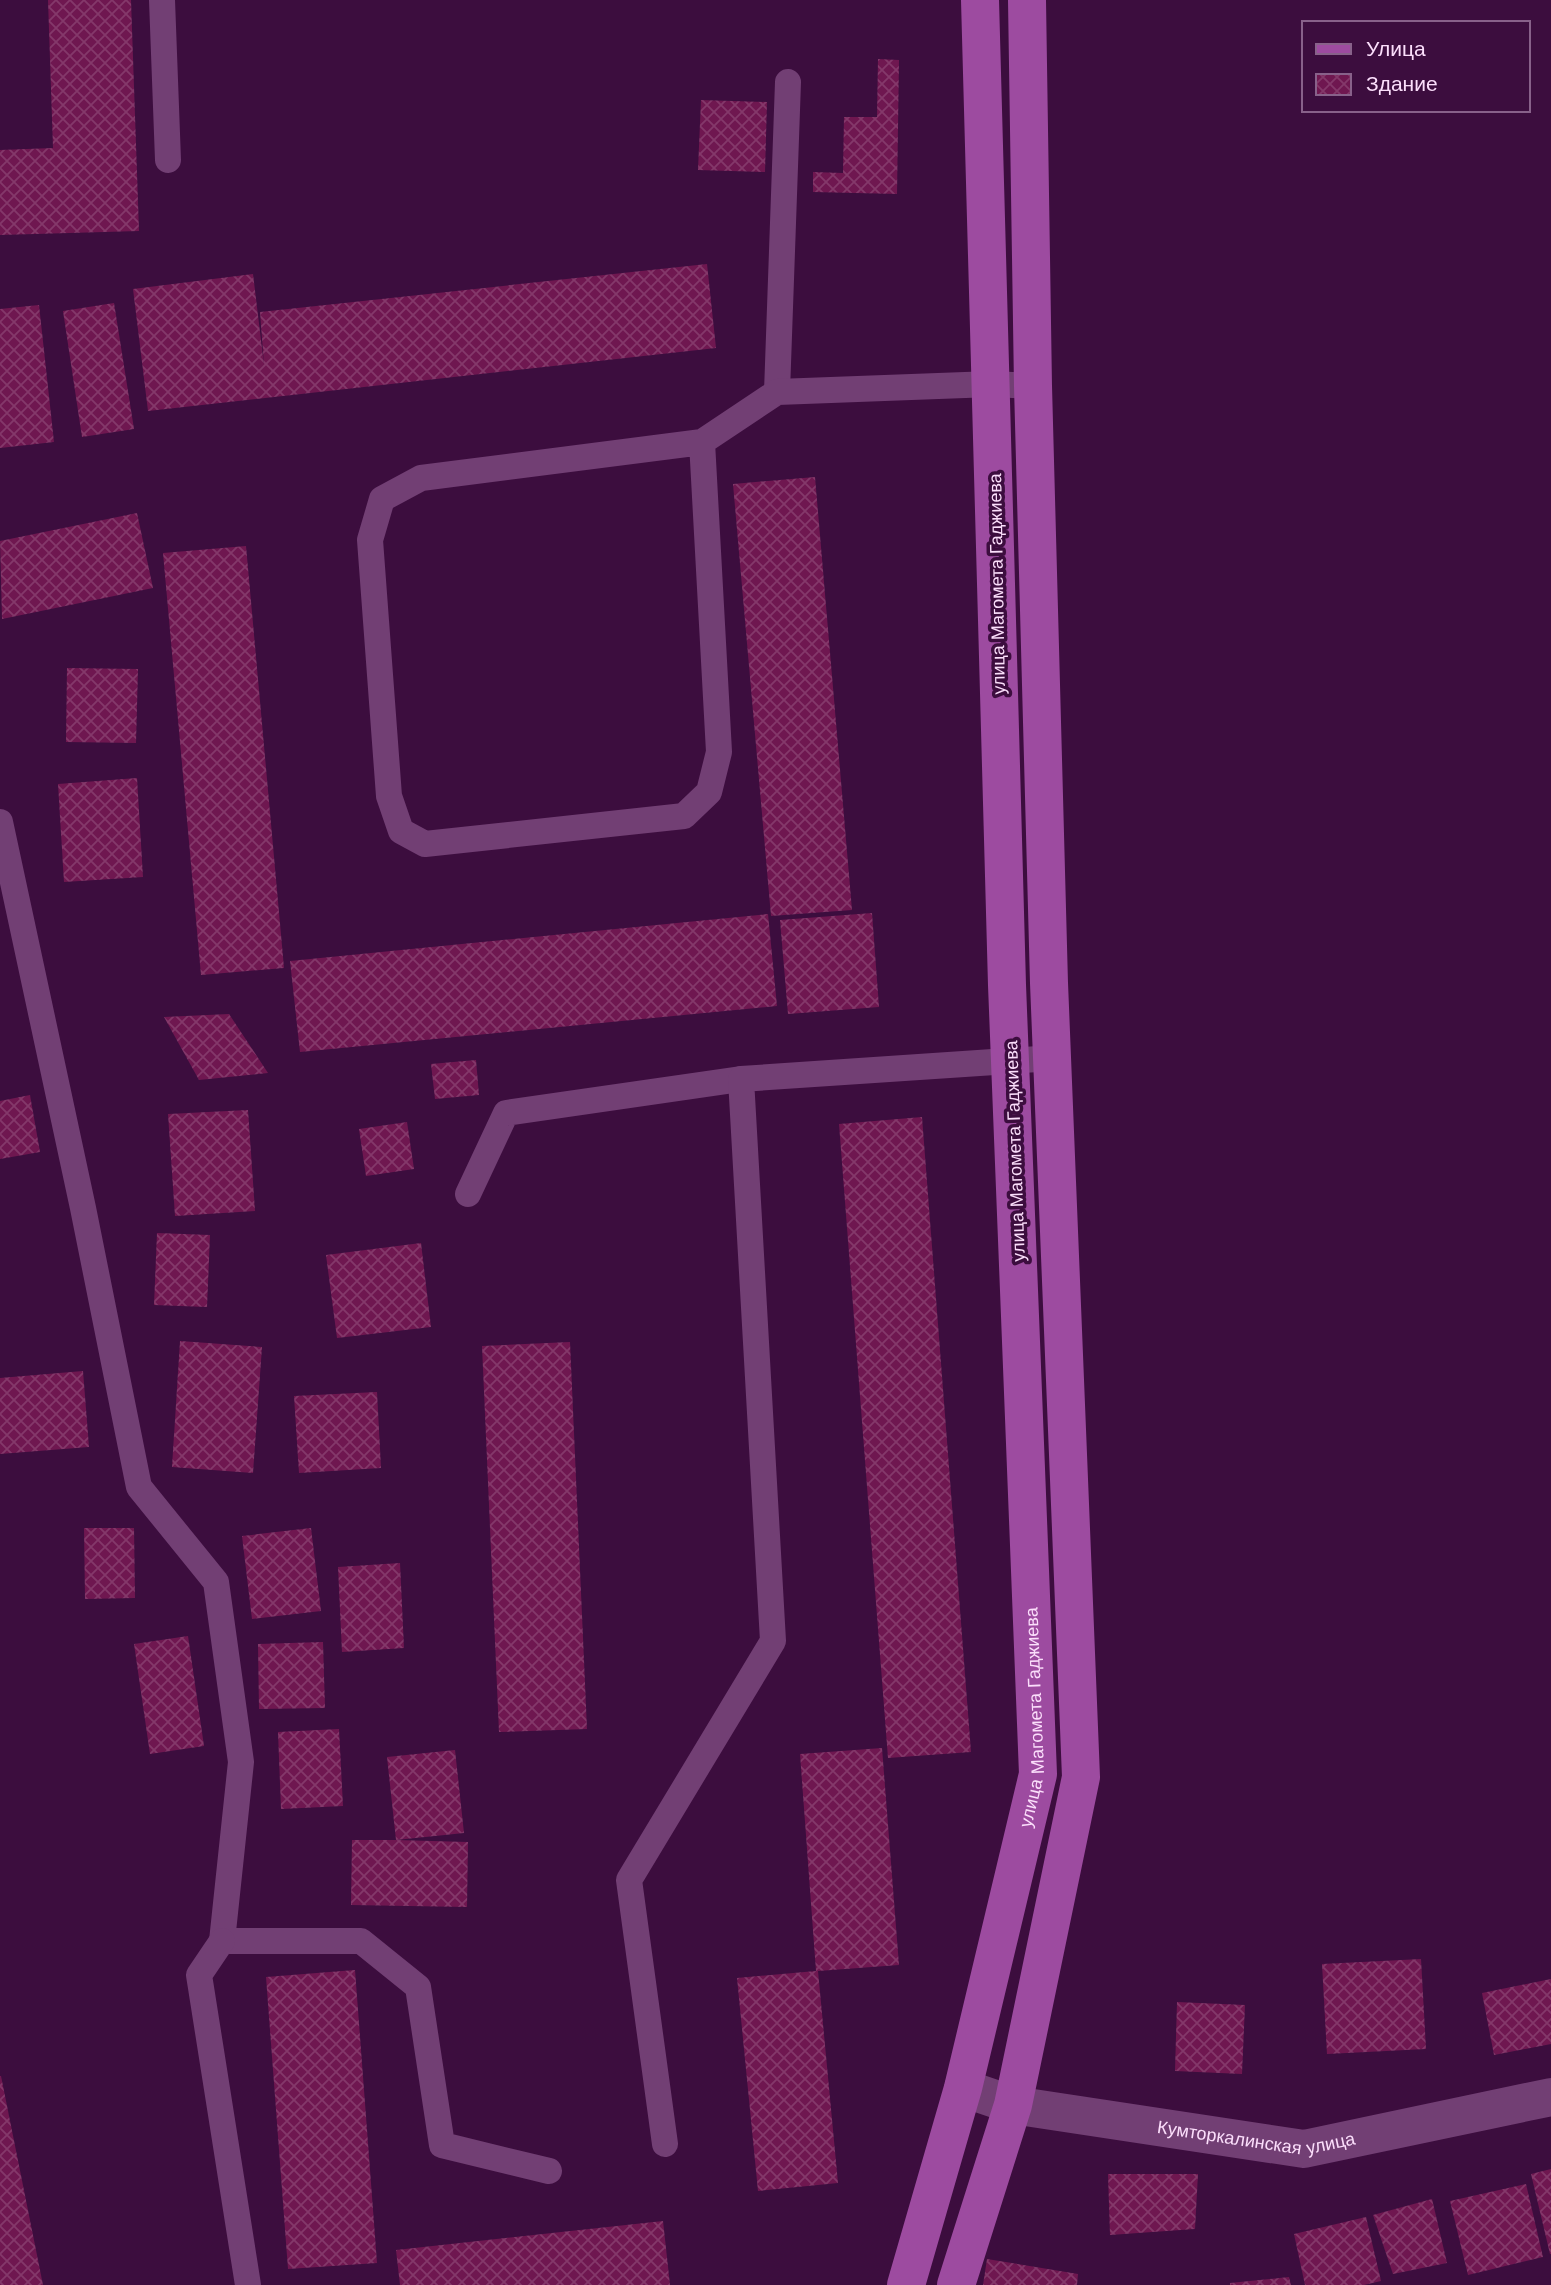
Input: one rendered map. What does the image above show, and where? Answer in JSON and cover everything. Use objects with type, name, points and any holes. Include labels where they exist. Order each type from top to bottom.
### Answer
[{"type":"main road","name":"улица Магомета Гаджиева","points":[[906,2285],[963,2088],[1038,1774],[1007,985],[980,0]]},
{"type":"main road","points":[[956,2285],[1013,2105],[1081,1777],[1053,1058],[1033,386],[1027,0]]},
{"type":"street","name":"Кумторкалинская улица","points":[[963,2088],[1013,2105],[1304,2149],[1551,2097]]},
{"type":"lane","points":[[162,0],[168,160]]},
{"type":"lane","points":[[777,392],[788,82]]},
{"type":"lane","points":[[702,442],[719,752],[709,792],[684,817],[425,844],[401,831],[389,796],[370,540],[382,499],[421,478],[702,442],[777,392],[992,384],[1033,386]]},
{"type":"lane","points":[[0,822],[83,1208],[139,1487],[216,1582],[241,1762],[222,1941],[199,1975],[247,2285]]},
{"type":"lane","points":[[468,1194],[506,1113],[741,1079],[1053,1058]]},
{"type":"lane","points":[[665,2144],[629,1880],[773,1641],[741,1079]]},
{"type":"lane","points":[[222,1941],[361,1941],[418,1987],[442,2145],[548,2171]]},
{"type":"building","points":[[48,0],[131,0],[139,231],[0,235],[0,150],[53,148]]},
{"type":"building","points":[[878,59],[899,60],[897,194],[813,192],[813,172],[843,173],[844,117],[877,117]]},
{"type":"building","points":[[701,100],[767,102],[765,172],[698,170]]},
{"type":"building","points":[[707,264],[716,348],[148,411],[133,289],[253,274],[264,365],[260,312]]},
{"type":"building","points":[[114,303],[134,429],[82,437],[63,311]]},
{"type":"building","points":[[39,305],[54,442],[0,448],[0,309]]},
{"type":"building","points":[[815,477],[852,910],[771,916],[733,484]]},
{"type":"building","points":[[137,513],[153,588],[2,619],[0,541]]},
{"type":"building","points":[[246,546],[284,968],[201,975],[163,553]]},
{"type":"building","points":[[67,668],[138,669],[136,743],[66,742]]},
{"type":"building","points":[[137,778],[143,877],[64,882],[58,784]]},
{"type":"building","points":[[872,913],[879,1007],[788,1014],[780,920]]},
{"type":"building","points":[[768,914],[777,1006],[300,1052],[290,961]]},
{"type":"building","points":[[229,1014],[268,1073],[199,1080],[164,1017]]},
{"type":"building","points":[[476,1060],[479,1095],[435,1099],[431,1064]]},
{"type":"building","points":[[30,1095],[40,1152],[0,1159],[0,1101]]},
{"type":"building","points":[[248,1110],[255,1211],[175,1216],[168,1114]]},
{"type":"building","points":[[922,1117],[971,1752],[888,1758],[839,1124]]},
{"type":"building","points":[[407,1122],[414,1169],[366,1176],[359,1129]]},
{"type":"building","points":[[157,1233],[210,1235],[207,1307],[154,1305]]},
{"type":"building","points":[[421,1243],[431,1327],[337,1338],[326,1255]]},
{"type":"building","points":[[180,1341],[262,1347],[253,1473],[172,1467]]},
{"type":"building","points":[[570,1342],[587,1729],[499,1732],[482,1346]]},
{"type":"building","points":[[83,1371],[89,1447],[0,1454],[0,1378]]},
{"type":"building","points":[[377,1392],[381,1468],[299,1473],[294,1396]]},
{"type":"building","points":[[84,1528],[134,1528],[135,1598],[85,1599]]},
{"type":"building","points":[[311,1528],[321,1611],[252,1619],[242,1536]]},
{"type":"building","points":[[400,1563],[404,1648],[342,1652],[338,1567]]},
{"type":"building","points":[[188,1636],[204,1746],[150,1754],[134,1644]]},
{"type":"building","points":[[323,1642],[325,1708],[259,1709],[258,1644]]},
{"type":"building","points":[[339,1729],[343,1806],[281,1809],[278,1732]]},
{"type":"building","points":[[882,1748],[899,1965],[818,1971],[838,2183],[758,2191],[737,1978],[816,1971],[800,1754]]},
{"type":"building","points":[[455,1750],[464,1833],[396,1840],[387,1757]]},
{"type":"building","points":[[352,1840],[468,1842],[467,1907],[351,1905]]},
{"type":"building","points":[[1421,1959],[1426,2049],[1327,2054],[1322,1964]]},
{"type":"building","points":[[355,1970],[377,2263],[288,2269],[266,1977]]},
{"type":"building","points":[[1551,1979],[1551,2044],[1494,2055],[1482,1993]]},
{"type":"building","points":[[1177,2002],[1245,2005],[1242,2074],[1175,2071]]},
{"type":"building","points":[[1,2076],[43,2285],[0,2285]]},
{"type":"building","points":[[1551,2169],[1551,2254],[1550,2254],[1531,2174]]},
{"type":"building","points":[[1108,2174],[1198,2174],[1195,2229],[1110,2235]]},
{"type":"building","points":[[1526,2184],[1543,2257],[1468,2275],[1450,2201]]},
{"type":"building","points":[[1432,2199],[1447,2263],[1393,2274],[1373,2215]]},
{"type":"building","points":[[1366,2217],[1381,2281],[1364,2285],[1305,2285],[1294,2234]]},
{"type":"building","points":[[663,2221],[670,2285],[400,2285],[396,2250]]},
{"type":"building","points":[[987,2259],[1078,2274],[1077,2285],[983,2285]]},
{"type":"building","points":[[1289,2277],[1291,2285],[1230,2285],[1230,2283]]}]
